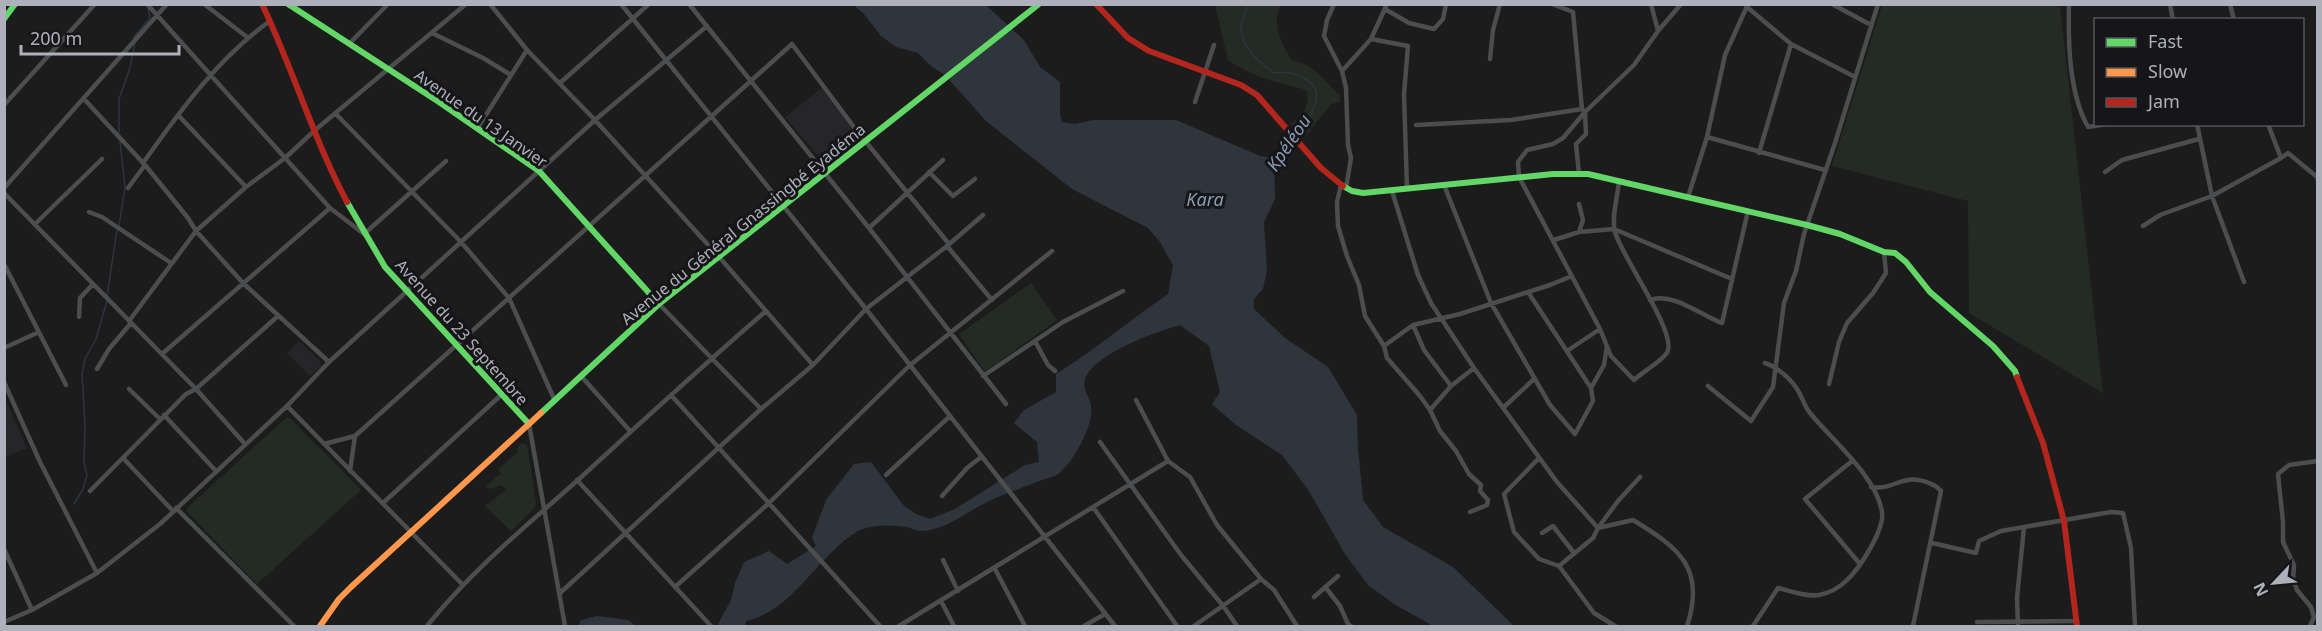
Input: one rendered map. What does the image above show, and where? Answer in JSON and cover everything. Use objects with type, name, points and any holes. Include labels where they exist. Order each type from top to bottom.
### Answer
[{"type":"main road","points":[[4,19],[15,4]]},
{"type":"main road","name":"Avenue du 23 Septembre","points":[[262,4],[282,46],[330,170],[364,234],[385,267],[407,293],[500,396],[529,424]]},
{"type":"main road","name":"Avenue du 13 Janvier","points":[[288,4],[539,171],[659,304]]},
{"type":"main road","name":"Avenue du Général Gnassingbé Eyadéma","points":[[320,627],[339,599],[351,587],[659,304],[1039,4]]},
{"type":"main road","points":[[1096,4],[1118,29],[1139,45],[1241,85],[1257,95],[1321,168],[1343,187],[1363,193],[1553,174],[1579,174],[1619,180],[1807,225],[1840,234],[1884,252],[1895,253],[1906,262],[1929,292],[1993,346],[2015,371],[2043,443],[2064,521],[2076,624]]},
{"type":"street","points":[[4,105],[95,4]]},
{"type":"street","points":[[4,188],[167,4]]},
{"type":"street","points":[[204,4],[247,38]]},
{"type":"street","points":[[349,44],[388,4]]},
{"type":"street","points":[[97,369],[109,349],[196,231],[466,4]]},
{"type":"street","points":[[490,4],[527,50],[645,175],[813,365]]},
{"type":"street","points":[[621,4],[632,21],[667,61],[866,309],[1115,627]]},
{"type":"street","points":[[560,83],[649,4]]},
{"type":"street","points":[[689,4],[908,277],[1006,404]]},
{"type":"street","points":[[1334,4],[1327,20],[1324,36],[1342,71],[1346,88],[1348,145],[1351,158],[1337,202],[1338,226],[1359,285],[1365,316],[1384,346],[1387,358],[1430,410],[1440,431],[1456,451],[1469,474],[1482,486],[1480,491],[1488,500],[1487,505],[1470,512]]},
{"type":"street","points":[[1342,71],[1371,39],[1386,7],[1409,23],[1434,29],[1443,19],[1446,4]]},
{"type":"street","points":[[1490,58],[1493,30],[1500,4]]},
{"type":"street","points":[[1552,4],[1573,12],[1586,134],[1576,144],[1579,174]]},
{"type":"street","points":[[1651,4],[1658,31]]},
{"type":"street","points":[[1619,180],[1614,229],[1625,257],[1668,336],[1669,348],[1666,356],[1648,367],[1634,380],[1611,356],[1600,329],[1519,177],[1518,162],[1527,150],[1557,142],[1570,130],[1584,111],[1634,65],[1681,4]]},
{"type":"street","points":[[1832,4],[1871,26]]},
{"type":"street","points":[[1708,386],[1751,421],[1773,387],[1784,303],[1796,271],[1807,225],[1878,4]]},
{"type":"street","points":[[2069,4],[2071,64],[2082,117],[2088,127],[2094,126]]},
{"type":"street","points":[[148,6],[330,208],[364,234],[446,161]]},
{"type":"street","points":[[1688,196],[1707,137],[1725,55],[1747,6],[1791,44],[1855,76]]},
{"type":"street","points":[[128,188],[210,74],[247,38],[270,21]]},
{"type":"street","points":[[4,622],[32,610],[97,573],[123,554],[175,509],[287,406],[329,362],[595,120],[707,26]]},
{"type":"street","points":[[432,33],[512,75]]},
{"type":"street","points":[[1371,39],[1408,46],[1404,94],[1407,189]]},
{"type":"street","points":[[324,444],[355,436],[792,44],[866,142],[993,300]]},
{"type":"street","points":[[1759,153],[1791,44]]},
{"type":"street","points":[[1195,102],[1214,45]]},
{"type":"street","points":[[477,129],[527,50]]},
{"type":"street","points":[[84,99],[144,164],[196,231],[243,283],[329,362]]},
{"type":"street","points":[[1416,125],[1511,120],[1584,111]]},
{"type":"street","points":[[336,114],[461,242],[510,298],[555,401]]},
{"type":"street","points":[[179,116],[246,187]]},
{"type":"street","points":[[2197,126],[2212,195],[2244,282]]},
{"type":"street","points":[[2269,126],[2281,158]]},
{"type":"street","points":[[1707,137],[1825,170]]},
{"type":"street","points":[[2105,172],[2122,160],[2199,139]]},
{"type":"street","points":[[2143,226],[2160,215],[2212,195],[2288,153],[2318,180]]},
{"type":"street","points":[[35,224],[102,159]]},
{"type":"street","points":[[869,228],[943,160]]},
{"type":"street","points":[[929,172],[953,196],[975,178]]},
{"type":"street","points":[[1444,185],[1491,303],[1550,405],[1575,434],[1593,401],[1591,388],[1528,292]]},
{"type":"street","points":[[1392,191],[1418,275],[1431,303],[1474,368],[1539,458],[1598,528]]},
{"type":"street","points":[[4,194],[196,389],[245,444]]},
{"type":"street","points":[[1579,204],[1583,220],[1579,232]]},
{"type":"street","points":[[162,354],[330,208]]},
{"type":"street","points":[[1650,300],[1659,297],[1672,299],[1722,323],[1748,211]]},
{"type":"street","points":[[89,212],[102,217],[171,263]]},
{"type":"street","points":[[559,594],[720,449],[761,409],[813,365],[866,309],[983,215]]},
{"type":"street","points":[[1554,240],[1579,232],[1614,229],[1732,279]]},
{"type":"street","points":[[675,588],[769,503],[909,366],[1052,251]]},
{"type":"street","points":[[1829,384],[1839,342],[1847,323],[1873,293],[1886,273],[1884,252]]},
{"type":"street","points":[[4,264],[66,385]]},
{"type":"street","points":[[1384,346],[1413,325],[1442,319],[1572,276]]},
{"type":"street","points":[[79,316],[80,298],[93,284]]},
{"type":"street","points":[[983,376],[1063,322],[1123,291]]},
{"type":"street","name":"Avenue du 13 Janvier","points":[[659,304],[761,409]]},
{"type":"street","points":[[427,627],[463,585],[545,508],[766,311]]},
{"type":"street","points":[[90,491],[186,394],[196,389],[278,316]]},
{"type":"street","points":[[1413,325],[1424,350],[1451,386]]},
{"type":"street","points":[[1567,351],[1600,329]]},
{"type":"street","points":[[4,348],[39,332]]},
{"type":"street","points":[[1035,340],[1048,365],[1054,371]]},
{"type":"street","points":[[1591,388],[1604,365],[1607,346]]},
{"type":"street","points":[[1753,627],[1778,588],[1816,595],[1828,592],[1847,580],[1860,564],[1877,535],[1883,516],[1879,501],[1871,487],[1852,461],[1807,410],[1796,388],[1774,366],[1765,363]]},
{"type":"street","points":[[1430,410],[1451,386],[1474,368]]},
{"type":"street","points":[[581,376],[630,431]]},
{"type":"street","points":[[1504,407],[1534,379]]},
{"type":"street","points":[[4,382],[40,462],[97,573]]},
{"type":"street","points":[[129,389],[162,417],[216,471]]},
{"type":"street","points":[[671,395],[880,627]]},
{"type":"street","points":[[382,503],[500,396]]},
{"type":"street","points":[[1136,400],[1168,461],[1190,477],[1217,525],[1261,579],[1274,590],[1298,627]]},
{"type":"street","points":[[287,406],[463,585]]},
{"type":"street","points":[[886,475],[949,417]]},
{"type":"street","name":"Avenue du 23 Septembre","points":[[529,424],[565,627]]},
{"type":"street","points":[[350,471],[355,436]]},
{"type":"street","points":[[1100,442],[1181,555],[1224,607],[1236,627]]},
{"type":"street","points":[[942,496],[967,468],[981,457]]},
{"type":"street","points":[[123,458],[294,627]]},
{"type":"street","points":[[1539,458],[1504,494],[1514,532],[1539,559],[1559,567],[1593,613],[1615,627]]},
{"type":"street","points":[[899,627],[1168,461]]},
{"type":"street","points":[[1852,461],[1805,499],[1860,564]]},
{"type":"street","points":[[2310,627],[2314,617],[2311,607],[2297,590],[2293,580],[2294,565],[2283,542],[2278,474],[2289,465],[2318,461]]},
{"type":"street","points":[[1559,567],[1593,538],[1618,501],[1640,477]]},
{"type":"street","points":[[1871,487],[1884,487],[1915,478],[1938,487],[1941,495],[1913,627]]},
{"type":"street","points":[[577,480],[711,627]]},
{"type":"street","points":[[1093,507],[1177,627]]},
{"type":"street","points":[[1932,543],[1976,553],[1979,542],[2001,531],[2111,512],[2123,513],[2131,548],[2135,627]]},
{"type":"street","points":[[1598,528],[1633,519],[1670,543],[1693,580],[1693,606],[1687,627]]},
{"type":"street","points":[[1542,533],[1553,526],[1574,553]]},
{"type":"street","points":[[2018,625],[2017,598],[2024,527]]},
{"type":"street","points":[[4,549],[32,610]]},
{"type":"street","points":[[943,560],[958,591]]},
{"type":"street","points":[[995,569],[1025,627]]},
{"type":"street","points":[[1314,597],[1338,576]]},
{"type":"street","points":[[1194,627],[1261,579]]},
{"type":"street","points":[[1326,588],[1340,606],[1347,626]]},
{"type":"street","points":[[941,602],[954,627]]},
{"type":"street","points":[[1084,627],[1105,614]]},
{"type":"street","points":[[1977,622],[2018,625],[2076,624]]},
{"type":"shaded area","points":[[1215,5],[1281,5],[1277,25],[1288,54],[1292,60],[1314,70],[1340,95],[1340,102],[1331,104],[1304,138],[1290,124],[1304,110],[1307,91],[1255,75],[1228,60]]},
{"type":"shaded area","points":[[1882,5],[2060,5],[2103,393],[1969,313],[1968,201],[1832,166]]},
{"type":"shaded area","points":[[822,88],[860,138],[829,164],[825,164],[785,117]]},
{"type":"shaded area","points":[[1031,283],[1057,320],[985,372],[959,334]]},
{"type":"shaded area","points":[[299,341],[320,361],[321,366],[310,376],[287,353]]},
{"type":"shaded area","points":[[5,399],[27,448],[4,457]]},
{"type":"shaded area","points":[[286,418],[290,418],[361,490],[257,584],[187,512],[187,508]]},
{"type":"shaded area","points":[[522,443],[527,445],[536,504],[511,531],[485,506],[506,490],[501,485],[492,489],[485,487],[500,474],[503,476],[498,469],[518,452],[516,449]]},
{"type":"water","name":"Kara","points":[[852,4],[986,5],[1024,40],[1040,67],[1060,82],[1062,122],[1075,124],[1093,120],[1176,120],[1260,156],[1269,157],[1274,162],[1275,199],[1264,222],[1267,270],[1263,289],[1254,299],[1254,309],[1285,338],[1328,367],[1357,415],[1363,500],[1383,527],[1453,567],[1514,626],[1433,626],[1394,604],[1368,585],[1345,554],[1309,491],[1282,455],[1236,425],[1212,404],[1220,392],[1209,346],[1180,325],[1126,345],[1099,361],[1090,370],[1084,384],[1091,406],[1086,433],[1076,453],[1064,469],[1055,476],[991,500],[939,528],[921,531],[907,527],[882,526],[858,531],[843,541],[778,606],[746,621],[745,626],[717,626],[731,600],[744,562],[769,551],[787,564],[816,546],[812,538],[826,500],[854,464],[871,462],[904,506],[930,519],[955,509],[1025,465],[1039,462],[1037,442],[1014,423],[1024,410],[1056,392],[1056,374],[1168,294],[1173,265],[1160,242],[1148,228],[1072,189],[986,121],[944,74],[932,67],[918,53],[896,47],[881,36],[864,14]]},
{"type":"water","points":[[597,616],[629,620],[635,626],[578,626],[581,620]]},
{"type":"waterway","name":"Kpéléou","points":[[1249,4],[1241,27],[1247,47],[1274,73],[1298,75],[1313,85],[1316,91],[1314,107],[1295,136]]},
{"type":"waterway","points":[[134,37],[150,18],[148,8]]},
{"type":"waterway","points":[[119,133],[119,99],[130,68],[135,42]]},
{"type":"waterway","name":"Kpéléou","points":[[1273,163],[1282,156],[1292,140]]},
{"type":"waterway","points":[[119,226],[125,187],[120,141]]},
{"type":"waterway","points":[[107,296],[117,230]]},
{"type":"waterway","points":[[74,504],[83,489],[87,475],[84,463],[85,425],[82,374],[85,359],[96,339],[107,301]]},
{"type":"traffic: fast","points":[[4,19],[15,4]]},
{"type":"traffic: fast","points":[[288,4],[439,102],[539,171],[659,304]]},
{"type":"traffic: fast","points":[[541,413],[659,304],[1039,4]]},
{"type":"traffic: fast","points":[[1343,186],[1363,193],[1553,174],[1588,174],[1840,234],[1884,252],[1895,253],[1906,262],[1930,292],[1993,346],[2015,371],[2017,377]]},
{"type":"traffic: fast","points":[[347,202],[385,267],[529,424]]},
{"type":"traffic: slow","points":[[320,626],[339,599],[351,587],[541,413]]},
{"type":"traffic: jam","points":[[262,4],[324,153],[347,202]]},
{"type":"traffic: jam","points":[[1096,4],[1128,38],[1149,51],[1241,85],[1257,95],[1321,168],[1343,186]]},
{"type":"traffic: jam","points":[[2017,377],[2043,443],[2064,521],[2077,626]]}]
